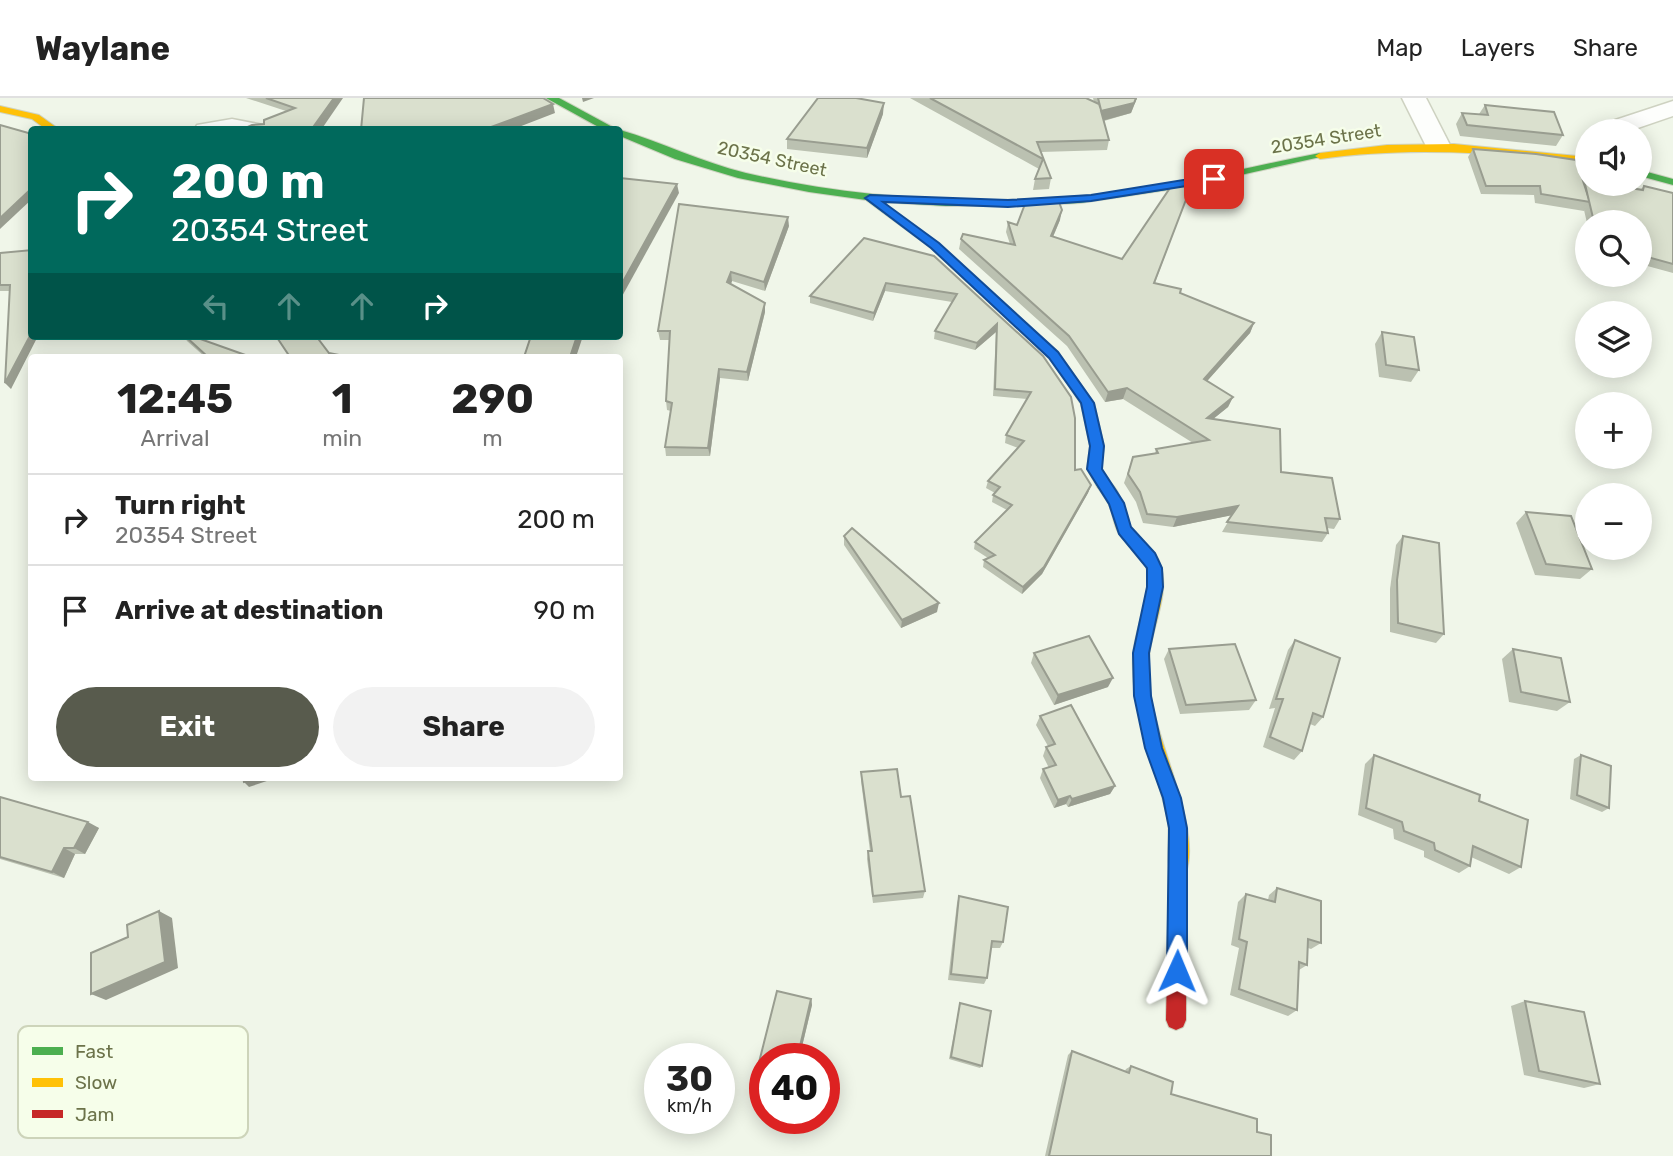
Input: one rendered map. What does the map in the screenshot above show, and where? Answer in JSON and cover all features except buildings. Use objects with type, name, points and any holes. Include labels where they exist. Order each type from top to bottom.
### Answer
[{"type":"street","name":"20354 Street","points":[[551,98],[601,126]]},
{"type":"street","points":[[1414,98],[1437,145]]},
{"type":"street","points":[[1641,119],[1673,108]]},
{"type":"street","points":[[0,109],[35,117],[49,126]]},
{"type":"street","name":"20354 Street","points":[[623,135],[691,160],[741,174],[870,198],[1008,204],[1154,190],[1309,159],[1389,147],[1437,145],[1512,150],[1575,158]]},
{"type":"street","points":[[1512,150],[1570,139]]},
{"type":"street","points":[[1652,176],[1673,182]]},
{"type":"street","points":[[870,198],[935,246],[1054,355],[1069,373],[1087,403],[1092,419],[1097,446],[1094,469],[1116,503],[1124,530],[1150,558],[1154,568],[1155,587],[1141,653],[1142,696],[1154,748],[1172,798],[1178,828],[1176,1020]]},
{"type":"traffic: fast","points":[[551,98],[605,126]]},
{"type":"traffic: fast","points":[[623,134],[679,157],[742,175],[809,189],[946,203],[1080,200],[1187,184],[1320,156]]},
{"type":"traffic: fast","points":[[1652,176],[1673,182]]},
{"type":"traffic: fast","points":[[871,199],[935,246],[1054,355],[1087,403],[1097,446],[1094,469],[1103,484]]},
{"type":"traffic: slow","points":[[0,109],[35,117],[49,126]]},
{"type":"traffic: slow","points":[[1320,156],[1421,147],[1487,149],[1575,159]]},
{"type":"traffic: slow","points":[[1103,484],[1116,503],[1124,530],[1150,558],[1154,568],[1155,587],[1141,653],[1142,697],[1154,748],[1172,798],[1178,828],[1178,869]]},
{"type":"traffic: jam","points":[[1176,1020],[1178,869]]},
{"type":"route","points":[[1177,971],[1178,828],[1172,798],[1154,748],[1142,696],[1141,653],[1155,587],[1154,568],[1150,558],[1124,530],[1116,503],[1094,469],[1097,446],[1092,419],[1087,403],[1069,373],[1054,355],[935,246],[893,212],[870,198],[1008,204],[1142,192],[1214,179]]}]
